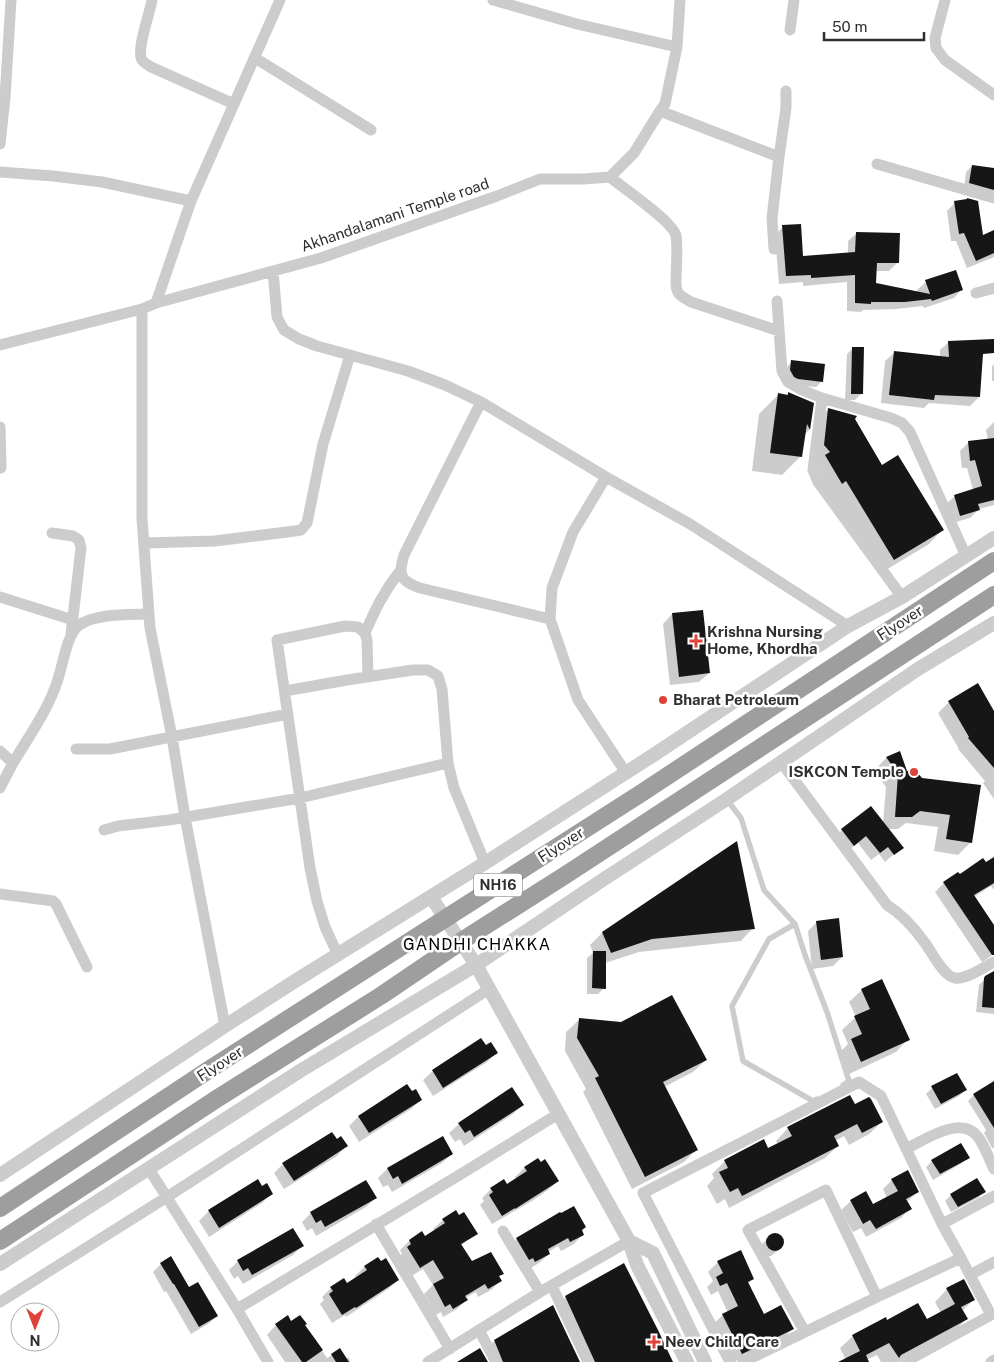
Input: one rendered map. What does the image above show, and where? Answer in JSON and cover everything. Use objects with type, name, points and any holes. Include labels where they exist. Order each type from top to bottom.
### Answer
[{"type":"highway","name":"Flyover","points":[[0,1208],[218,1065],[640,794],[994,561]]},
{"type":"highway","name":"Flyover","points":[[0,1241],[218,1098],[382,995],[463,940],[994,595]]},
{"type":"street","points":[[0,144],[11,0]]},
{"type":"street","points":[[152,0],[141,45],[140,53],[142,59],[151,68],[234,104]]},
{"type":"street","points":[[156,303],[191,201],[280,0]]},
{"type":"street","points":[[493,0],[576,24],[677,47]]},
{"type":"street","points":[[680,0],[677,47],[665,104],[634,153],[610,178],[672,227],[676,235],[676,290],[678,294],[691,302],[779,331]]},
{"type":"street","points":[[790,30],[794,0]]},
{"type":"street","points":[[945,0],[935,38],[936,48],[945,60],[994,95]]},
{"type":"street","points":[[255,58],[371,130]]},
{"type":"street","points":[[774,249],[772,218],[786,108],[786,91]]},
{"type":"street","points":[[660,111],[779,157]]},
{"type":"street","points":[[877,164],[994,198]]},
{"type":"street","points":[[0,172],[102,182],[191,201]]},
{"type":"street","name":"Akhandalamani Temple road","points":[[0,345],[142,309],[156,303],[321,258],[540,179],[583,180],[610,178]]},
{"type":"street","points":[[273,271],[277,317],[284,330],[299,339],[317,346],[408,372],[445,385],[481,402],[606,477],[690,524],[848,626]]},
{"type":"street","points":[[976,294],[994,288]]},
{"type":"street","points":[[777,301],[782,371],[788,382],[822,398],[902,423],[910,432],[966,556]]},
{"type":"street","points":[[142,309],[142,519],[150,628],[226,1026]]},
{"type":"street","points":[[144,543],[215,541],[295,531],[304,528],[307,523],[323,444],[350,355]]},
{"type":"street","points":[[822,398],[813,470],[818,482],[902,597]]},
{"type":"street","points":[[365,633],[379,600],[388,585],[400,571],[404,555],[481,402]]},
{"type":"street","points":[[0,427],[1,468]]},
{"type":"street","points":[[606,477],[573,532],[552,588],[550,619],[578,700],[626,772]]},
{"type":"street","points":[[0,788],[48,704],[58,681],[71,634],[81,548],[79,540],[73,536],[52,533]]},
{"type":"street","points":[[0,1175],[226,1026],[485,863],[848,626],[902,597],[994,538]]},
{"type":"street","points":[[400,571],[409,584],[420,588],[550,619]]},
{"type":"street","points":[[0,598],[73,620]]},
{"type":"street","points":[[71,634],[78,626],[98,617],[149,614]]},
{"type":"street","points":[[0,1264],[300,1072],[476,965],[601,881],[727,800],[918,669],[994,623]]},
{"type":"street","points":[[338,955],[325,927],[310,868],[276,640],[345,626],[358,627],[365,633],[367,640],[368,677]]},
{"type":"street","points":[[285,691],[413,670],[428,670],[438,676],[442,688],[448,763],[454,788],[485,863]]},
{"type":"street","points":[[76,749],[110,749],[288,714]]},
{"type":"street","points":[[0,751],[13,763]]},
{"type":"street","points":[[782,762],[887,905],[902,916],[925,942],[949,976],[955,978],[966,977],[994,962]]},
{"type":"street","points":[[104,830],[118,826],[169,820],[300,798],[448,763]]},
{"type":"street","points":[[0,894],[53,901],[88,967]]},
{"type":"street","points":[[431,897],[476,965],[629,1241],[637,1266],[687,1362]]},
{"type":"street","points":[[0,1302],[167,1197],[489,989]]},
{"type":"street","points":[[730,1362],[643,1194],[859,1082],[881,1096],[942,1224],[991,1315],[905,1362]]},
{"type":"street","points":[[236,1309],[558,1114]]},
{"type":"street","points":[[906,1149],[947,1129],[955,1127],[966,1128],[978,1136],[994,1169]]},
{"type":"street","points":[[149,1169],[268,1362]]},
{"type":"street","points":[[805,1332],[748,1230],[826,1190],[877,1297]]},
{"type":"street","points":[[942,1224],[994,1196]]},
{"type":"street","points":[[376,1224],[450,1348]]},
{"type":"street","points":[[503,1232],[540,1292]]},
{"type":"street","points":[[428,1362],[540,1292],[629,1241]]},
{"type":"street","points":[[629,1241],[653,1253],[704,1360],[722,1348]]},
{"type":"street","points":[[743,1362],[961,1258]]},
{"type":"street","points":[[970,1275],[994,1262]]},
{"type":"street","points":[[552,1286],[588,1362]]},
{"type":"street","points":[[479,1330],[496,1362]]},
{"type":"lane","points":[[727,800],[742,818],[764,890],[795,924],[827,1012],[849,1081],[813,1101],[743,1061],[732,1006],[769,939],[795,924]]},
{"type":"building","points":[[972,165],[994,168],[994,190],[969,183]]},
{"type":"building","points":[[967,198],[978,201],[983,235],[994,230],[994,253],[976,261],[964,233],[959,234],[954,201]]},
{"type":"building","points":[[801,224],[803,256],[855,252],[856,232],[900,233],[899,263],[877,263],[876,283],[930,294],[925,280],[956,270],[963,290],[932,301],[931,299],[905,302],[871,302],[871,304],[855,303],[855,275],[811,278],[811,275],[786,276],[782,225]]},
{"type":"building","points":[[994,339],[994,353],[983,354],[980,397],[935,395],[934,400],[889,395],[894,351],[949,357],[948,341]]},
{"type":"building","points":[[852,347],[864,347],[863,394],[851,394]]},
{"type":"building","points":[[791,360],[825,364],[823,382],[794,377],[790,370]]},
{"type":"building","points":[[788,392],[814,403],[810,430],[807,424],[802,457],[770,453],[778,393],[788,395]]},
{"type":"building","points":[[828,408],[857,416],[855,419],[882,465],[898,455],[944,530],[894,560],[846,481],[842,484],[825,455],[830,452],[824,445]]},
{"type":"building","points":[[994,438],[994,500],[978,504],[980,510],[960,516],[954,495],[982,486],[975,460],[970,461],[968,441]]},
{"type":"building","points":[[703,610],[710,673],[679,677],[672,613]]},
{"type":"building","points":[[978,683],[994,711],[994,768],[968,738],[948,701]]},
{"type":"building","points":[[900,751],[907,771],[917,772],[922,778],[981,785],[972,843],[946,839],[950,815],[920,811],[912,817],[895,817],[898,774],[886,757]]},
{"type":"building","points":[[871,806],[904,848],[894,855],[888,847],[880,853],[866,836],[854,846],[841,829]]},
{"type":"building","points":[[737,841],[755,929],[652,939],[611,953],[602,932]]},
{"type":"building","points":[[994,857],[994,883],[974,895],[994,925],[994,955],[992,955],[943,882],[958,872],[960,874],[983,858],[986,862]]},
{"type":"building","points":[[839,918],[843,957],[821,960],[816,921]]},
{"type":"building","points":[[593,951],[606,951],[606,989],[592,988]]},
{"type":"building","points":[[994,971],[994,1008],[982,1007],[984,978]]},
{"type":"building","points":[[882,979],[910,1040],[861,1062],[851,1039],[862,1034],[854,1016],[870,1009],[861,989]]},
{"type":"building","points":[[672,995],[707,1060],[663,1082],[698,1150],[645,1177],[595,1078],[599,1076],[577,1038],[579,1018],[621,1022]]},
{"type":"building","points":[[481,1038],[486,1045],[491,1042],[498,1053],[443,1088],[432,1070]]},
{"type":"building","points":[[957,1073],[967,1090],[941,1104],[931,1086]]},
{"type":"building","points":[[994,1081],[994,1128],[973,1094]]},
{"type":"building","points":[[407,1084],[412,1091],[416,1089],[422,1100],[369,1133],[358,1116]]},
{"type":"building","points":[[512,1087],[524,1105],[474,1137],[470,1130],[465,1133],[458,1123]]},
{"type":"building","points":[[850,1095],[855,1104],[869,1097],[883,1122],[862,1133],[857,1124],[834,1136],[839,1146],[742,1196],[738,1188],[730,1192],[719,1172],[728,1168],[724,1160],[764,1139],[768,1148],[792,1136],[787,1127]]},
{"type":"building","points":[[332,1132],[337,1139],[341,1136],[348,1146],[294,1181],[282,1163]]},
{"type":"building","points":[[443,1136],[453,1154],[402,1184],[398,1176],[393,1179],[387,1168]]},
{"type":"building","points":[[961,1143],[970,1158],[940,1174],[931,1160]]},
{"type":"building","points":[[538,1158],[541,1162],[545,1159],[559,1181],[502,1216],[489,1195],[493,1192],[490,1188],[504,1179],[507,1184],[527,1171],[524,1167]]},
{"type":"building","points":[[908,1170],[919,1192],[906,1199],[912,1209],[876,1229],[870,1220],[863,1224],[850,1200],[866,1191],[873,1204],[898,1191],[891,1179]]},
{"type":"building","points":[[977,1178],[986,1192],[958,1207],[950,1194]]},
{"type":"building","points":[[258,1179],[262,1186],[267,1183],[273,1194],[219,1228],[208,1210]]},
{"type":"building","points":[[366,1180],[377,1198],[325,1227],[321,1220],[316,1223],[310,1212]]},
{"type":"building","points":[[574,1206],[586,1227],[582,1230],[584,1235],[570,1242],[568,1238],[548,1249],[550,1254],[535,1262],[533,1258],[529,1260],[516,1238],[560,1212]]},
{"type":"building","points":[[456,1210],[459,1215],[464,1212],[478,1234],[461,1244],[472,1261],[491,1252],[504,1274],[499,1276],[502,1281],[488,1289],[485,1284],[465,1296],[468,1300],[453,1309],[450,1304],[445,1307],[433,1284],[444,1278],[433,1260],[420,1268],[407,1247],[411,1244],[409,1240],[422,1231],[425,1236],[445,1223],[442,1219]]},
{"type":"building","points":[[293,1228],[304,1246],[252,1275],[248,1268],[243,1271],[237,1260]]},
{"type":"building","points":[[771,1233],[779,1233],[784,1238],[782,1249],[771,1251],[766,1246],[766,1238]]},
{"type":"building","points":[[741,1250],[754,1279],[748,1282],[764,1314],[781,1305],[794,1329],[742,1354],[722,1314],[738,1306],[727,1283],[720,1286],[716,1277],[723,1273],[717,1261]]},
{"type":"building","points":[[171,1256],[189,1287],[198,1282],[218,1316],[199,1327],[160,1263]]},
{"type":"building","points":[[378,1257],[381,1261],[386,1258],[399,1280],[342,1315],[329,1294],[333,1291],[330,1287],[344,1278],[347,1283],[367,1270],[364,1266]]},
{"type":"building","points":[[624,1263],[673,1362],[595,1362],[565,1296]]},
{"type":"building","points":[[964,1279],[975,1300],[961,1307],[968,1319],[901,1355],[899,1358],[889,1343],[866,1355],[869,1362],[838,1362],[860,1351],[852,1335],[886,1317],[887,1320],[918,1303],[927,1319],[955,1304],[946,1288]]},
{"type":"building","points":[[553,1305],[580,1362],[503,1362],[494,1340]]},
{"type":"building","points":[[288,1315],[291,1321],[300,1315],[323,1350],[306,1362],[302,1362],[275,1324]]},
{"type":"building","points":[[340,1348],[349,1362],[336,1362],[331,1354]]},
{"type":"building","points":[[480,1348],[488,1362],[457,1362]]},
{"type":"place","name":"Krishna Nursing Home, Khordha","points":[[696,641]]},
{"type":"place","name":"Bharat Petroleum","points":[[663,700]]},
{"type":"place","name":"ISKCON Temple","points":[[914,772]]},
{"type":"place","name":"Neev Child Care","points":[[654,1342]]},
{"type":"district","name":"GANDHI CHAKKA","points":[[477,944]]}]
